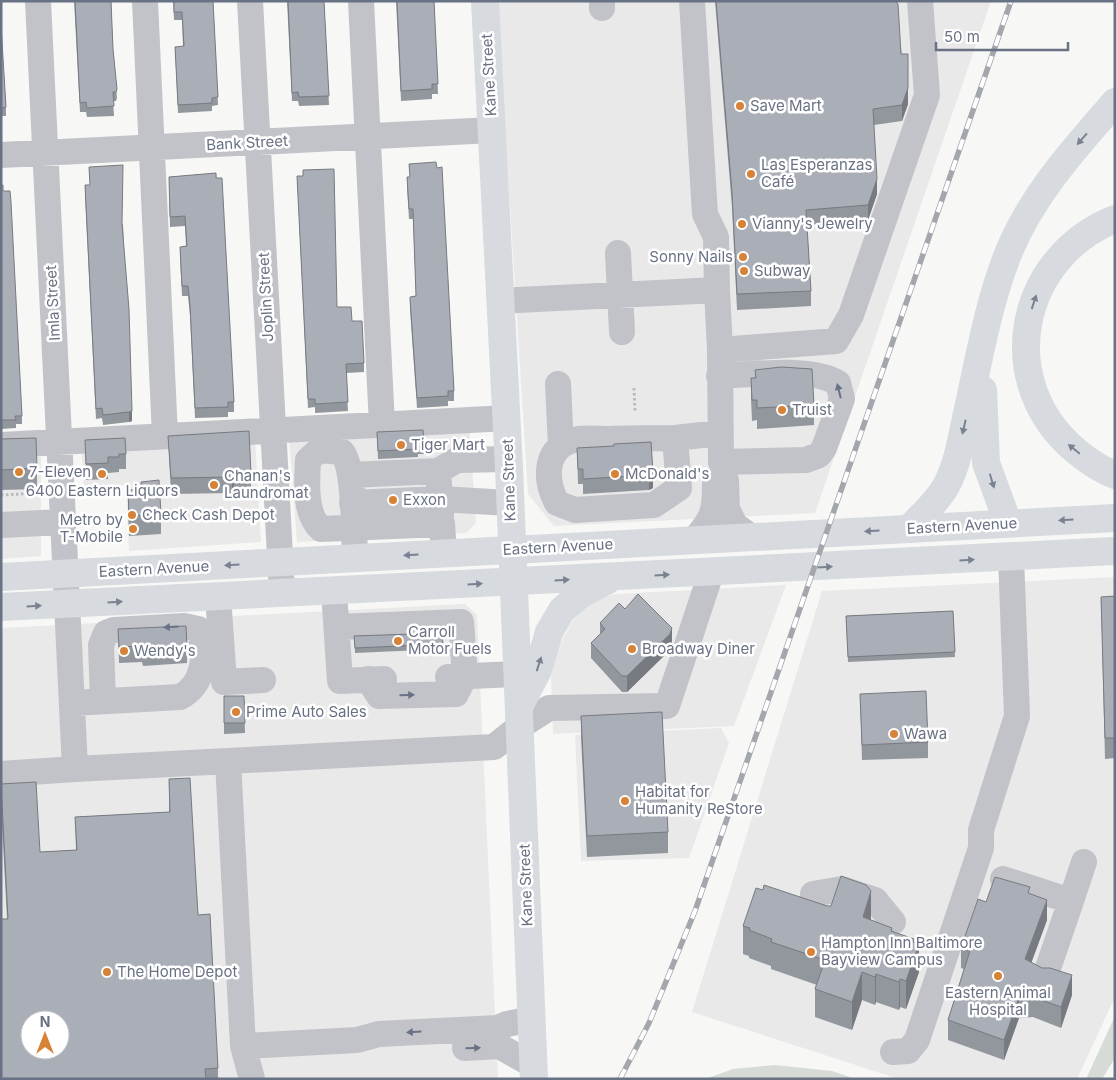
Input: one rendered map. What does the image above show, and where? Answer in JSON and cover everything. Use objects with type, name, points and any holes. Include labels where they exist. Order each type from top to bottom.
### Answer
[{"type":"main road","name":"Kane Street","points":[[485,1],[514,582],[534,1072]]},
{"type":"main road","points":[[909,529],[933,504],[947,485],[957,457],[982,346],[1008,255],[1025,218],[1048,182],[1115,102]]},
{"type":"main road","points":[[1115,219],[1099,226],[1072,244],[1048,270],[1033,300],[1027,328],[1027,357],[1031,389],[1045,418],[1062,440],[1085,458],[1115,475]]},
{"type":"main road","points":[[982,346],[986,463],[1008,523],[1011,558]]},
{"type":"main road","name":"Eastern Avenue","points":[[1,577],[1115,518]]},
{"type":"main road","name":"Eastern Avenue","points":[[1,607],[1011,558],[1115,551]]},
{"type":"main road","points":[[519,718],[538,670],[549,632],[562,610],[581,594],[614,577]]},
{"type":"street","name":"Imla Street","points":[[38,1],[75,769]]},
{"type":"street","points":[[145,1],[165,436]]},
{"type":"street","name":"Joplin Street","points":[[250,1],[282,593]]},
{"type":"street","points":[[361,1],[382,425]]},
{"type":"street","points":[[692,1],[704,198],[706,214],[716,237],[720,350],[720,462],[715,482],[715,509],[707,526],[694,540]]},
{"type":"street","points":[[720,350],[836,341],[851,315],[927,95],[920,1]]},
{"type":"street","name":"Bank Street","points":[[1,155],[492,130]]},
{"type":"street","points":[[618,253],[622,332]]},
{"type":"street","points":[[500,300],[717,290]]},
{"type":"street","points":[[719,376],[804,373],[827,376],[838,383],[842,399],[824,448],[819,455],[806,460],[720,462]]},
{"type":"street","points":[[558,384],[561,446]]},
{"type":"street","points":[[1,445],[506,418]]},
{"type":"street","points":[[675,438],[680,488],[654,505],[575,510],[557,503],[551,492],[548,471],[552,458],[561,446],[577,439],[675,438],[720,433]]},
{"type":"street","points":[[356,558],[354,529],[352,503],[350,472],[346,458],[342,452],[318,450],[308,460],[307,474],[313,522],[321,529],[354,529],[442,524]]},
{"type":"street","points":[[350,472],[438,471],[457,460],[508,459]]},
{"type":"street","points":[[720,462],[726,482],[727,509],[735,525],[751,537]]},
{"type":"street","points":[[438,471],[444,553]]},
{"type":"street","points":[[352,503],[440,499],[510,503]]},
{"type":"street","points":[[1,525],[63,522]]},
{"type":"street","points":[[893,1052],[908,1051],[917,1040],[980,848],[982,830],[1017,716],[1011,558]]},
{"type":"street","points":[[1,774],[494,747],[519,718],[549,708],[667,706],[711,573]]},
{"type":"street","points":[[432,586],[434,623]]},
{"type":"street","points":[[334,591],[340,681],[517,674]]},
{"type":"street","points":[[218,596],[224,682],[263,680]]},
{"type":"street","points":[[337,627],[461,622],[465,676]]},
{"type":"street","points":[[72,703],[180,697],[197,684],[202,672],[198,629],[184,626],[114,630],[106,633],[101,644],[103,701]]},
{"type":"street","points":[[228,761],[243,1046],[252,1079]]},
{"type":"street","points":[[1046,974],[1084,862]]},
{"type":"street","points":[[1003,879],[1070,901]]},
{"type":"street","points":[[813,894],[842,888],[876,900],[893,922]]},
{"type":"street","points":[[243,1046],[357,1040],[379,1034],[498,1028],[531,1019]]},
{"type":"street","points":[[357,1040],[379,1051],[500,1046],[534,1072]]},
{"type":"path","points":[[634,388],[635,412]]},
{"type":"path","points":[[1,495],[44,493]]},
{"type":"shaded area","points":[[497,1],[991,1],[815,513],[554,526],[528,494]]},
{"type":"shaded area","points":[[469,424],[476,523],[466,533],[297,542],[289,435]]},
{"type":"shaded area","points":[[41,435],[41,556],[1,559],[1,437]]},
{"type":"shaded area","points":[[255,438],[261,542],[129,551],[126,485],[84,487],[81,446]]},
{"type":"shaded area","points":[[1115,577],[1115,997],[1077,1079],[899,1079],[692,1012],[822,591]]},
{"type":"shaded area","points":[[786,585],[734,726],[553,734],[551,677],[558,648],[570,625],[581,610],[597,599],[616,594]]},
{"type":"shaded area","points":[[465,604],[477,615],[498,1079],[1,1079],[1,628]]},
{"type":"shaded area","points":[[721,728],[729,743],[689,858],[581,861],[575,735]]},
{"type":"shaded area","points":[[1115,1016],[1115,1058],[1102,1079],[1086,1079]]},
{"type":"shaded area","points":[[775,1065],[832,1071],[856,1079],[705,1079],[733,1069]]},
{"type":"building","points":[[75,1],[111,1],[117,89],[116,92],[113,92],[114,106],[87,108],[86,102],[80,103]]},
{"type":"building","points":[[174,1],[213,1],[218,97],[212,98],[212,103],[178,105],[175,47],[184,46],[182,12],[174,12]]},
{"type":"building","points":[[288,1],[324,1],[329,96],[299,97],[298,92],[292,93]]},
{"type":"building","points":[[397,1],[434,1],[438,84],[432,84],[432,89],[401,91]]},
{"type":"building","points":[[716,1],[895,1],[898,4],[901,54],[908,54],[908,88],[902,105],[873,109],[877,179],[868,205],[806,210],[811,291],[737,294],[732,192]]},
{"type":"building","points":[[1,25],[6,107],[1,108]]},
{"type":"building","points":[[436,162],[437,168],[442,167],[454,391],[448,391],[448,396],[417,398],[410,299],[410,297],[416,296],[413,209],[409,209],[407,177],[410,177],[409,164]]},
{"type":"building","points":[[123,165],[122,224],[129,309],[132,411],[103,415],[102,408],[96,409],[85,185],[90,185],[89,167]]},
{"type":"building","points":[[334,169],[337,307],[351,307],[352,321],[362,321],[364,363],[346,364],[348,402],[315,404],[315,399],[308,399],[297,176],[303,176],[303,170]]},
{"type":"building","points":[[216,173],[216,178],[222,178],[234,402],[228,402],[228,407],[195,408],[188,286],[182,286],[180,247],[187,246],[185,216],[170,217],[169,177]]},
{"type":"building","points":[[1,185],[3,185],[3,191],[10,191],[11,202],[22,416],[15,416],[16,420],[1,420]]},
{"type":"building","points":[[781,367],[812,369],[814,405],[757,408],[757,400],[752,400],[751,378],[756,378],[755,370]]},
{"type":"building","name":"Tiger Mart","points":[[423,430],[424,446],[418,447],[418,449],[378,451],[377,432]]},
{"type":"building","points":[[249,431],[251,474],[234,474],[232,477],[171,478],[168,436]]},
{"type":"building","points":[[36,438],[37,468],[1,470],[1,439]]},
{"type":"building","points":[[125,438],[126,454],[119,454],[119,457],[108,457],[108,463],[86,464],[85,440]]},
{"type":"building","points":[[651,442],[653,472],[649,475],[583,479],[583,469],[578,469],[577,448]]},
{"type":"building","points":[[159,480],[161,514],[129,516],[128,490],[141,489],[141,482]]},
{"type":"building","points":[[638,594],[672,628],[670,634],[627,676],[622,676],[591,643],[605,629],[600,623],[619,603],[625,609]]},
{"type":"building","points":[[1115,596],[1115,738],[1105,738],[1101,597]]},
{"type":"building","points":[[953,611],[955,652],[848,657],[846,616]]},
{"type":"building","points":[[186,626],[187,647],[143,650],[142,646],[119,647],[118,629]]},
{"type":"building","points":[[442,633],[443,644],[355,648],[354,636]]},
{"type":"building","name":"Wawa","points":[[926,691],[928,742],[862,745],[860,694]]},
{"type":"building","points":[[224,696],[244,696],[245,723],[224,723]]},
{"type":"building","name":"Habitat for Humanity ReStore","points":[[662,712],[668,832],[587,836],[581,716]]},
{"type":"building","name":"The Home Depot","points":[[190,778],[198,915],[210,914],[218,1068],[205,1069],[206,1079],[1,1079],[1,919],[8,919],[1,784],[36,782],[40,852],[77,850],[75,817],[170,812],[169,779]]},
{"type":"building","points":[[841,876],[866,885],[871,891],[863,917],[892,928],[891,931],[914,939],[913,942],[919,944],[906,981],[900,979],[899,982],[876,974],[875,977],[862,972],[852,1002],[815,989],[825,960],[771,942],[772,939],[743,926],[756,888],[763,890],[764,885],[831,906]]},
{"type":"building","name":"Eastern Animal Hospital","points":[[995,877],[1030,887],[1028,893],[1047,900],[1025,959],[1042,968],[1050,968],[1072,975],[1061,1007],[1033,997],[1019,998],[1004,1040],[948,1020],[970,951],[961,948],[978,899],[986,902]]},
{"type":"railway","points":[[620,1079],[649,1023],[695,911],[1011,1]]},
{"type":"place","name":"Save Mart","points":[[740,106]]},
{"type":"place","name":"Las Esperanzas Café","points":[[751,174]]},
{"type":"place","name":"Vianny's Jewelry","points":[[742,224]]},
{"type":"place","name":"Sonny Nails","points":[[743,257]]},
{"type":"place","name":"Subway","points":[[744,271]]},
{"type":"place","name":"Truist","points":[[782,410]]},
{"type":"place","name":"Tiger Mart","points":[[401,445]]},
{"type":"place","name":"7-Eleven","points":[[19,472]]},
{"type":"place","name":"6400 Eastern Liquors","points":[[102,474]]},
{"type":"place","name":"McDonald's","points":[[615,474]]},
{"type":"place","name":"Chanan's Laundromat","points":[[214,485]]},
{"type":"place","name":"Exxon","points":[[393,500]]},
{"type":"place","name":"Check Cash Depot","points":[[132,515]]},
{"type":"place","name":"Metro by T-Mobile","points":[[133,529]]},
{"type":"place","name":"Carroll Motor Fuels","points":[[398,641]]},
{"type":"place","name":"Broadway Diner","points":[[632,649]]},
{"type":"place","name":"Wendy's","points":[[124,651]]},
{"type":"place","name":"Prime Auto Sales","points":[[236,712]]},
{"type":"place","name":"Wawa","points":[[894,734]]},
{"type":"place","name":"Habitat for Humanity ReStore","points":[[625,801]]},
{"type":"place","name":"Hampton Inn Baltimore Bayview Campus","points":[[811,952]]},
{"type":"place","name":"The Home Depot","points":[[107,972]]},
{"type":"place","name":"Eastern Animal Hospital","points":[[998,976]]}]
